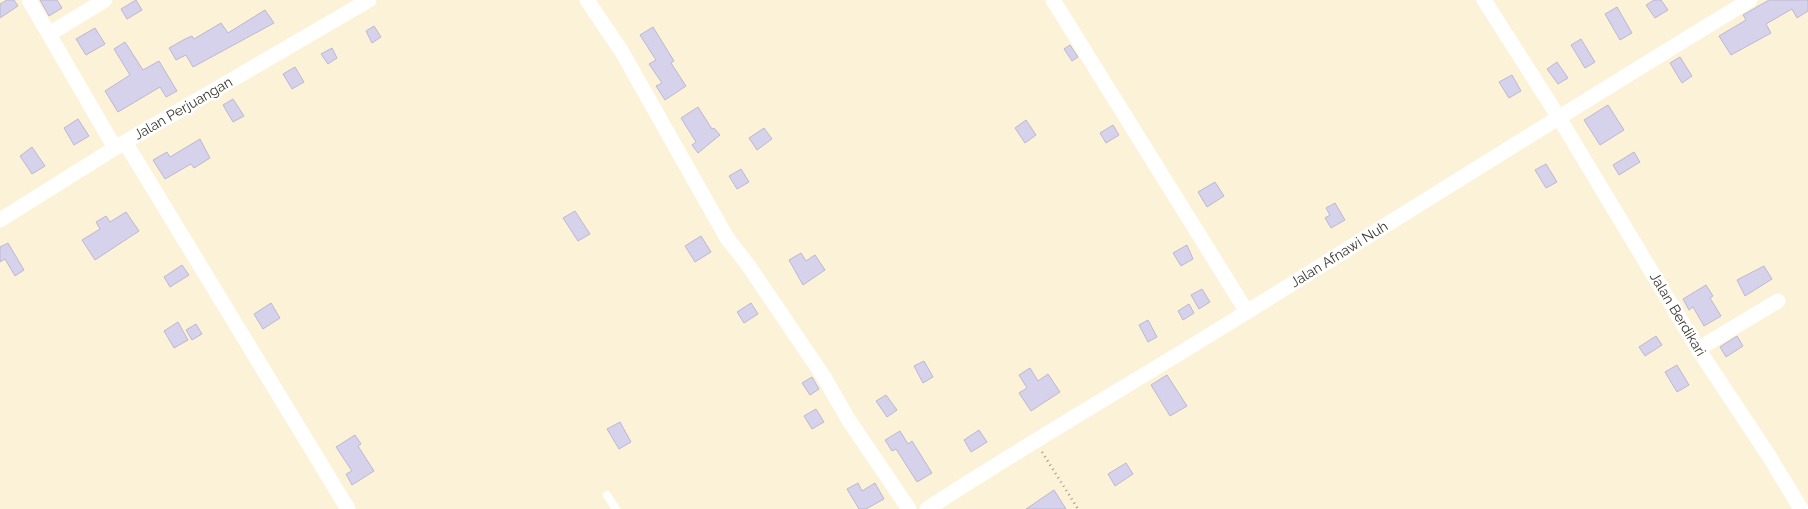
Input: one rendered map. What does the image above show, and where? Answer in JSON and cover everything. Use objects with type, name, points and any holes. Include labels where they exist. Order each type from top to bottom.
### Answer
[{"type":"street","points":[[29,0],[348,509]]},
{"type":"street","points":[[50,34],[105,0]]},
{"type":"street","name":"Jalan Perjuangan","points":[[0,220],[120,145],[367,0]]},
{"type":"street","points":[[587,0],[622,52],[722,230],[824,377],[848,419],[909,509]]},
{"type":"street","points":[[1053,0],[1248,312]]},
{"type":"street","name":"Jalan Berdikari","points":[[1484,0],[1558,116],[1698,349],[1769,456],[1801,509]]},
{"type":"street","name":"Jalan Afnawi Nuh","points":[[927,509],[1034,440],[1248,312],[1558,116],[1750,0]]},
{"type":"street","points":[[1698,349],[1778,300]]},
{"type":"lane","points":[[607,495],[616,509]]},
{"type":"path","points":[[1034,440],[1078,509]]},
{"type":"building","points":[[7,0],[14,0],[18,6],[0,18],[0,4]]},
{"type":"building","points":[[40,0],[57,0],[62,8],[49,16]]},
{"type":"building","points":[[136,0],[142,10],[127,19],[121,9]]},
{"type":"building","points":[[1654,0],[1661,0],[1668,10],[1655,18],[1646,5]]},
{"type":"building","points":[[1769,0],[1808,0],[1808,11],[1797,18],[1792,9],[1766,24],[1771,33],[1731,55],[1719,36],[1746,20],[1743,15]]},
{"type":"building","points":[[1617,7],[1632,33],[1620,40],[1605,14]]},
{"type":"building","points":[[265,10],[274,23],[193,67],[186,55],[176,60],[169,48],[192,36],[194,39],[221,23],[228,33]]},
{"type":"building","points":[[374,26],[381,37],[372,43],[366,31]]},
{"type":"building","points":[[653,27],[674,61],[671,63],[686,86],[665,100],[656,86],[662,83],[649,64],[656,60],[640,35]]},
{"type":"building","points":[[95,28],[105,44],[86,55],[76,39]]},
{"type":"building","points":[[1581,39],[1595,62],[1585,68],[1571,45]]},
{"type":"building","points":[[125,42],[143,70],[159,61],[177,91],[166,97],[160,87],[118,112],[105,91],[130,75],[114,49]]},
{"type":"building","points":[[1070,45],[1078,57],[1072,61],[1064,49]]},
{"type":"building","points":[[332,48],[337,58],[328,64],[321,54]]},
{"type":"building","points":[[1680,57],[1692,76],[1682,83],[1670,63]]},
{"type":"building","points":[[1557,62],[1568,78],[1558,84],[1547,69]]},
{"type":"building","points":[[295,67],[304,82],[292,89],[283,74]]},
{"type":"building","points":[[1512,75],[1521,91],[1509,98],[1499,82]]},
{"type":"building","points":[[233,99],[244,116],[233,122],[223,105]]},
{"type":"building","points":[[1608,105],[1624,130],[1600,145],[1584,120]]},
{"type":"building","points":[[698,107],[712,129],[714,128],[720,135],[698,153],[692,145],[696,142],[681,118]]},
{"type":"building","points":[[78,119],[89,136],[74,145],[64,128]]},
{"type":"building","points":[[1026,120],[1036,135],[1025,143],[1015,128]]},
{"type":"building","points":[[1113,125],[1119,135],[1106,143],[1100,133]]},
{"type":"building","points":[[764,128],[772,139],[757,150],[749,138]]},
{"type":"building","points":[[200,139],[210,158],[194,168],[191,164],[165,179],[153,160],[167,152],[170,157]]},
{"type":"building","points":[[32,147],[45,166],[32,174],[20,156]]},
{"type":"building","points":[[1634,152],[1640,162],[1619,175],[1613,165]]},
{"type":"building","points":[[1546,164],[1557,182],[1546,188],[1535,170]]},
{"type":"building","points":[[741,169],[749,182],[737,189],[729,176]]},
{"type":"building","points":[[1215,182],[1224,196],[1207,207],[1198,192]]},
{"type":"building","points":[[1335,203],[1345,220],[1331,228],[1325,218],[1330,215],[1326,208]]},
{"type":"building","points":[[575,211],[590,234],[578,241],[563,218]]},
{"type":"building","points":[[126,212],[139,231],[95,260],[82,240],[100,229],[96,222],[106,216],[110,222]]},
{"type":"building","points":[[701,236],[711,252],[695,262],[685,246]]},
{"type":"building","points":[[8,243],[24,270],[15,276],[5,259],[0,262],[0,247]]},
{"type":"building","points":[[1187,245],[1193,259],[1181,266],[1173,253]]},
{"type":"building","points":[[801,253],[806,261],[815,255],[825,270],[803,285],[789,260]]},
{"type":"building","points":[[182,265],[189,275],[170,287],[164,277]]},
{"type":"building","points":[[1764,266],[1772,279],[1745,296],[1737,280]]},
{"type":"building","points":[[1706,285],[1713,296],[1710,298],[1721,316],[1704,326],[1693,307],[1689,310],[1683,299]]},
{"type":"building","points":[[1202,289],[1210,302],[1199,309],[1191,295]]},
{"type":"building","points":[[271,303],[280,318],[263,329],[254,314]]},
{"type":"building","points":[[751,303],[758,314],[744,323],[737,312]]},
{"type":"building","points":[[1189,304],[1194,313],[1183,320],[1178,311]]},
{"type":"building","points":[[1148,320],[1157,337],[1148,342],[1139,325]]},
{"type":"building","points":[[178,322],[188,340],[174,348],[164,331]]},
{"type":"building","points":[[196,324],[202,334],[192,340],[186,330]]},
{"type":"building","points":[[1656,336],[1662,345],[1645,356],[1639,347]]},
{"type":"building","points":[[1737,336],[1743,346],[1726,357],[1720,347]]},
{"type":"building","points":[[924,361],[933,377],[923,383],[914,366]]},
{"type":"building","points":[[1677,365],[1689,385],[1677,392],[1665,372]]},
{"type":"building","points":[[1030,368],[1038,381],[1048,374],[1060,392],[1031,411],[1019,393],[1027,388],[1019,375]]},
{"type":"building","points":[[1167,375],[1187,406],[1170,416],[1151,385]]},
{"type":"building","points":[[812,377],[819,389],[810,395],[802,383]]},
{"type":"building","points":[[886,395],[897,410],[887,417],[876,401]]},
{"type":"building","points":[[816,409],[824,422],[812,429],[804,416]]},
{"type":"building","points":[[620,422],[631,442],[619,449],[607,429]]},
{"type":"building","points":[[979,430],[987,442],[971,452],[964,440]]},
{"type":"building","points":[[900,431],[908,444],[912,441],[932,473],[917,482],[896,449],[892,451],[885,440]]},
{"type":"building","points":[[355,435],[361,444],[358,446],[374,471],[352,485],[346,474],[352,471],[336,447]]},
{"type":"building","points":[[1126,463],[1133,474],[1115,486],[1108,474]]},
{"type":"building","points":[[858,483],[862,491],[875,483],[884,499],[866,509],[859,509],[847,489]]},
{"type":"building","points":[[1054,490],[1066,509],[1026,509]]}]
